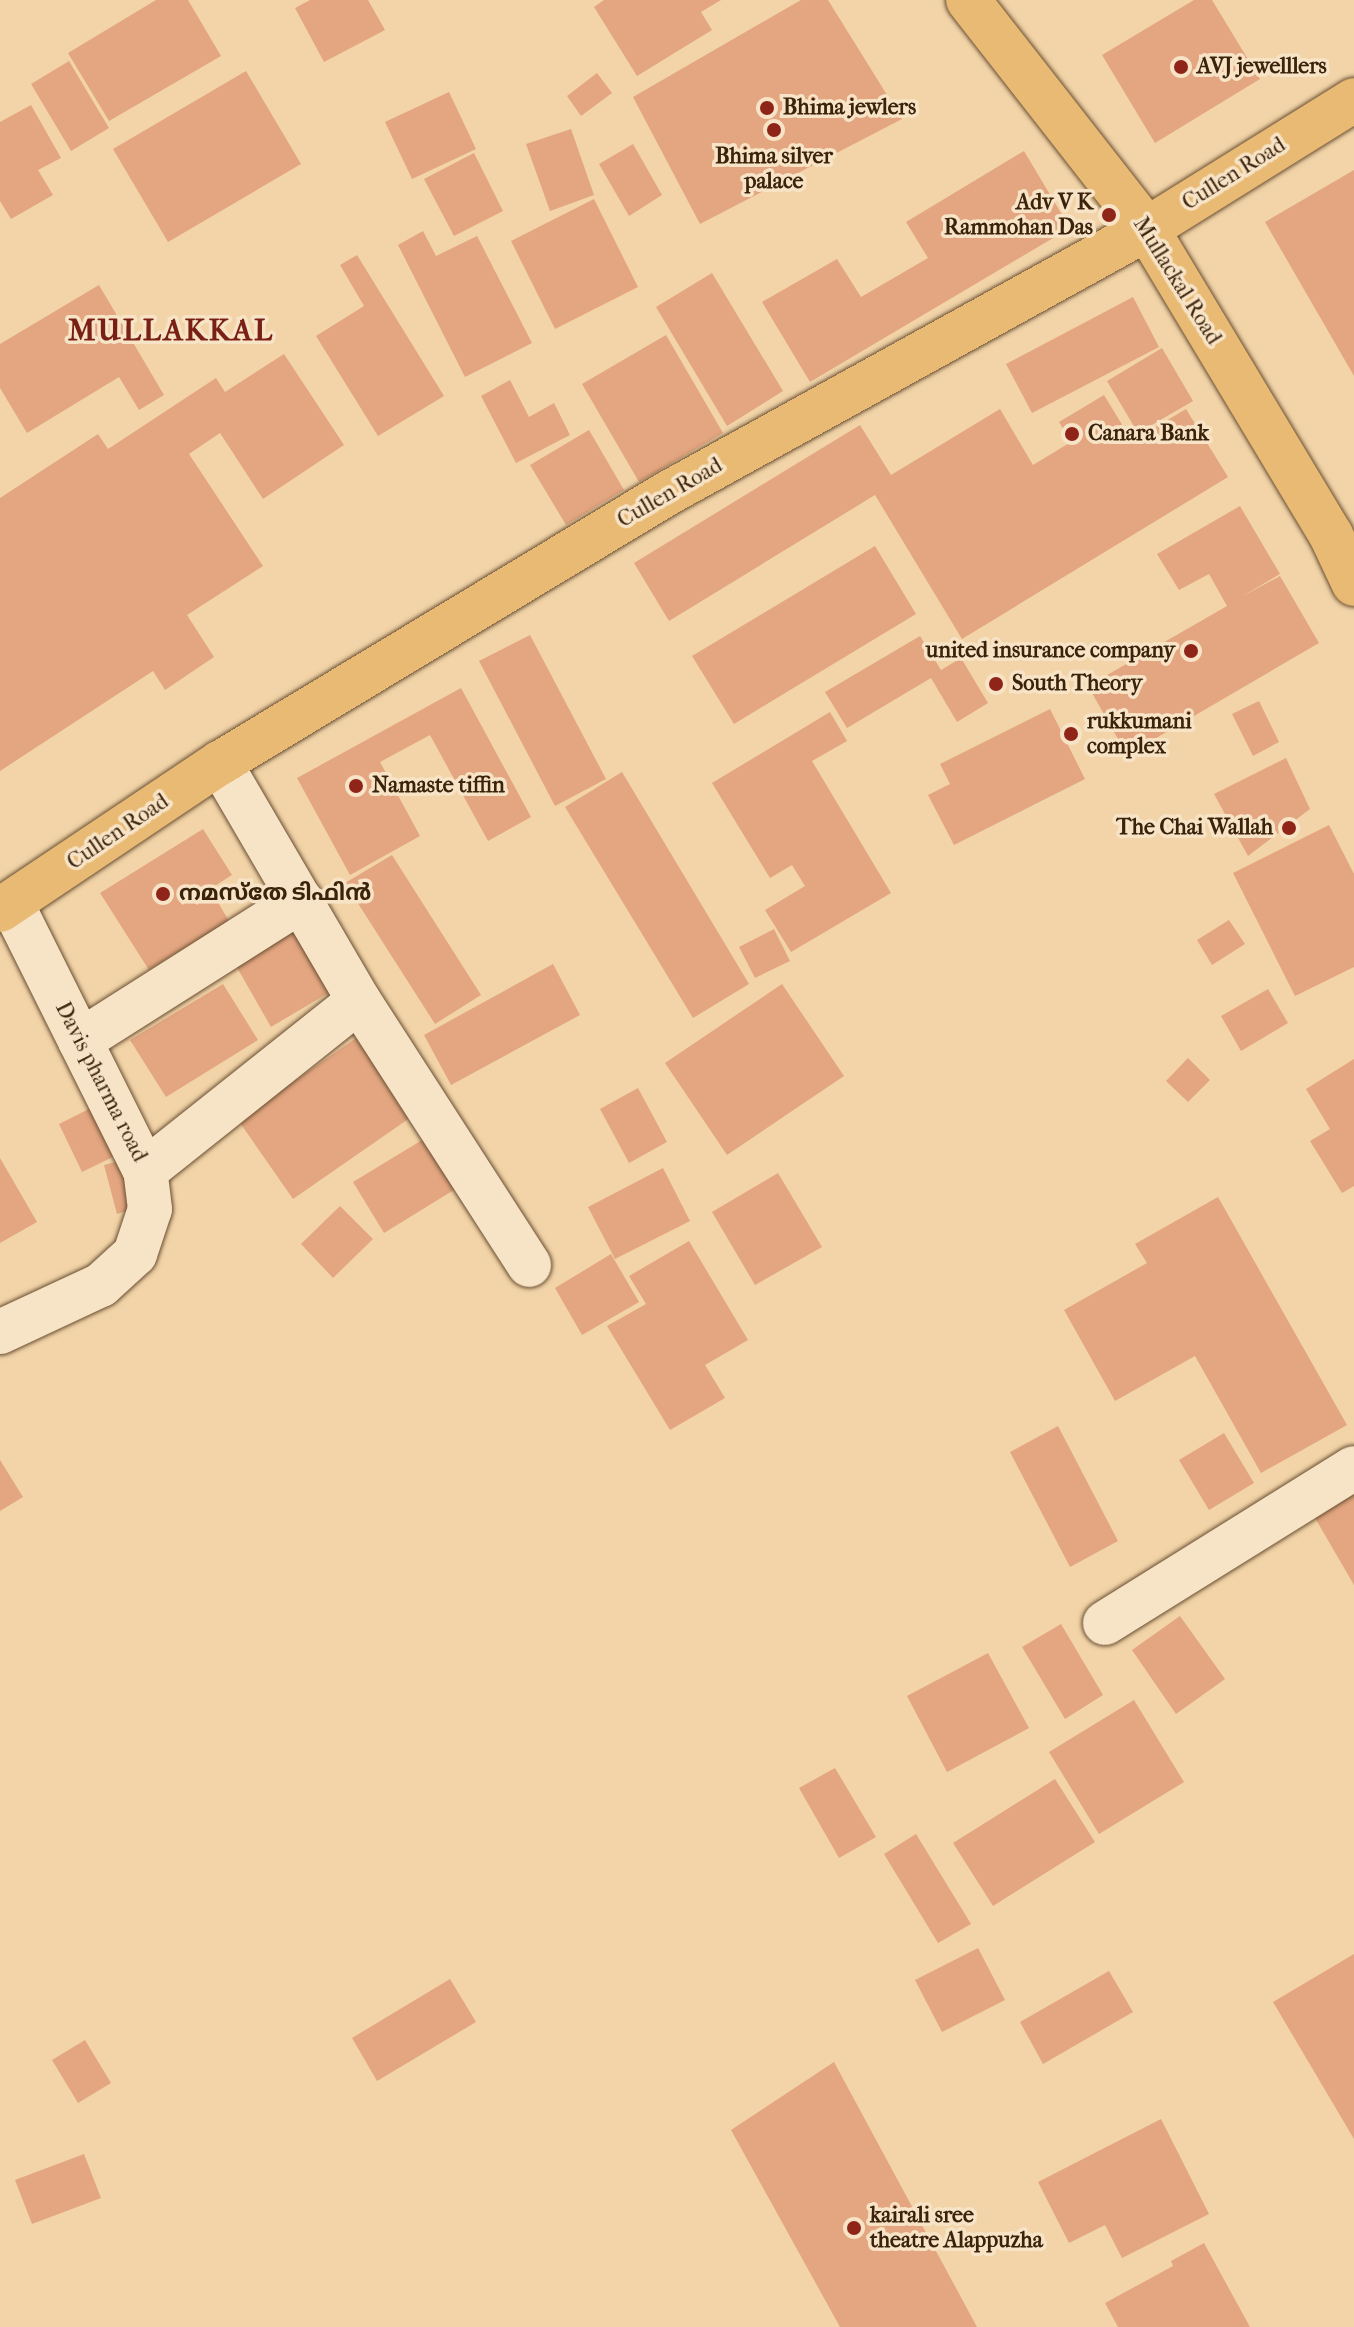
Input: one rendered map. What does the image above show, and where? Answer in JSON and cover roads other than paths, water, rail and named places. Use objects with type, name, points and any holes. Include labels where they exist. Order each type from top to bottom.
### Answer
[{"type":"main road","name":"Mullackal Road","points":[[968,0],[1147,229],[1331,535],[1354,584]]},
{"type":"main road","name":"Cullen Road","points":[[6,907],[220,763],[668,493],[1147,229],[1354,100]]},
{"type":"street","points":[[220,763],[359,1001],[529,1265]]},
{"type":"street","points":[[80,1041],[301,901]]},
{"type":"street","name":"Davis pharma road","points":[[0,1332],[101,1285],[135,1254],[150,1209],[145,1171],[80,1041],[6,907]]},
{"type":"street","points":[[145,1171],[359,1001]]},
{"type":"street","points":[[1105,1623],[1354,1468]]},
{"type":"place","name":"AVJ jewelllers","points":[[1181,67]]},
{"type":"place","name":"Bhima jewlers","points":[[767,108]]},
{"type":"place","name":"Bhima silver palace","points":[[774,130]]},
{"type":"place","name":"Adv V K Rammohan Das","points":[[1109,215]]},
{"type":"place","name":"Canara Bank","points":[[1072,434]]},
{"type":"place","name":"united insurance company","points":[[1191,651]]},
{"type":"place","name":"South Theory","points":[[996,684]]},
{"type":"place","name":"rukkumani complex","points":[[1071,734]]},
{"type":"place","name":"Namaste tiffin","points":[[356,786]]},
{"type":"place","name":"The Chai Wallah","points":[[1289,828]]},
{"type":"place","name":"നമസ്തേ ടിഫിൻ","points":[[163,894]]},
{"type":"place","name":"kairali sree theatre Alappuzha","points":[[854,2228]]},
{"type":"district","name":"MULLAKKAL","points":[[171,331]]}]
